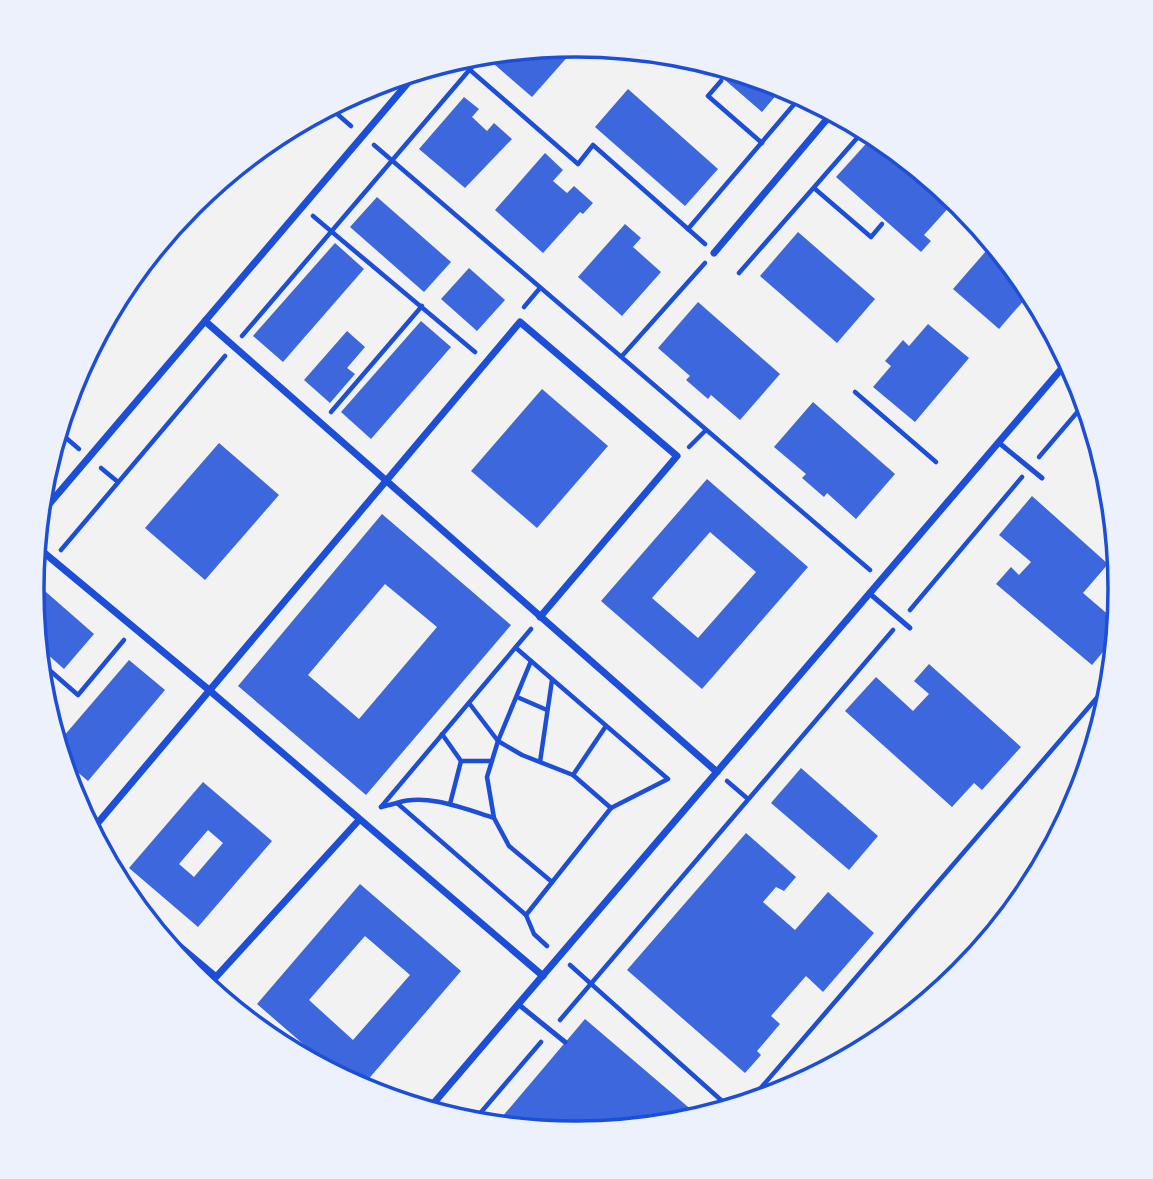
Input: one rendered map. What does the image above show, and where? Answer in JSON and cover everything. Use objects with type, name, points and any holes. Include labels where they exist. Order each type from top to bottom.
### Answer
[{"type":"street","points":[[51,501],[407,85]]},
{"type":"street","points":[[714,253],[827,120]]},
{"type":"street","points":[[205,321],[717,772]]},
{"type":"street","points":[[98,822],[520,322],[677,456],[540,617]]},
{"type":"street","points":[[434,1103],[1062,370]]},
{"type":"street","points":[[45,555],[209,690],[542,976]]},
{"type":"street","points":[[186,951],[216,977],[359,820]]},
{"type":"lane","points":[[998,442],[1042,478]]},
{"type":"lane","points":[[869,593],[910,628]]},
{"type":"lane","points":[[518,1004],[565,1042]]},
{"type":"path","points":[[45,568],[473,67]]},
{"type":"path","points":[[470,70],[578,164],[593,145],[714,253],[622,356]]},
{"type":"path","points":[[721,81],[708,96],[762,143]]},
{"type":"path","points":[[688,229],[795,104]]},
{"type":"path","points":[[337,114],[913,607]]},
{"type":"path","points":[[738,273],[856,137]]},
{"type":"path","points":[[813,187],[871,237],[882,224]]},
{"type":"path","points":[[302,207],[486,362]]},
{"type":"path","points":[[520,322],[518,314],[540,288]]},
{"type":"path","points":[[321,423],[422,306]]},
{"type":"path","points":[[855,392],[936,462]]},
{"type":"path","points":[[480,1113],[1078,411]]},
{"type":"path","points":[[677,456],[706,430]]},
{"type":"path","points":[[66,438],[88,457]]},
{"type":"path","points":[[381,807],[540,617]]},
{"type":"path","points":[[50,671],[78,695],[134,628]]},
{"type":"path","points":[[516,648],[668,779],[611,808],[526,915]]},
{"type":"path","points":[[531,661],[498,741],[487,777],[494,818],[509,846],[552,883]]},
{"type":"path","points":[[540,762],[552,679]]},
{"type":"path","points":[[761,1089],[1099,695]]},
{"type":"path","points":[[517,696],[547,710]]},
{"type":"path","points":[[469,703],[498,741],[573,775],[611,808]]},
{"type":"path","points":[[573,775],[606,726]]},
{"type":"path","points":[[442,734],[461,761],[450,804]]},
{"type":"path","points":[[461,761],[492,761]]},
{"type":"path","points":[[717,772],[748,799]]},
{"type":"path","points":[[359,820],[381,807],[410,799],[450,804],[494,818]]},
{"type":"path","points":[[397,803],[526,915],[534,934],[722,1102]]},
{"type":"building","points":[[567,57],[532,97],[494,64],[507,61]]},
{"type":"building","points":[[722,77],[776,95],[762,112]]},
{"type":"building","points":[[628,89],[718,169],[685,206],[595,127]]},
{"type":"building","points":[[464,97],[479,109],[472,117],[487,131],[494,123],[512,139],[465,188],[419,149]]},
{"type":"building","points":[[866,143],[901,167],[948,208],[924,235],[931,241],[921,252],[836,177]]},
{"type":"building","points":[[545,153],[563,170],[553,181],[567,193],[574,186],[593,203],[583,214],[580,212],[543,253],[495,210]]},
{"type":"building","points":[[377,197],[451,262],[424,292],[350,227]]},
{"type":"building","points":[[625,224],[641,238],[633,247],[661,272],[622,316],[578,277]]},
{"type":"building","points":[[798,232],[875,299],[837,343],[760,276]]},
{"type":"building","points":[[335,243],[364,269],[283,362],[253,336]]},
{"type":"building","points":[[987,250],[1023,301],[999,329],[953,289]]},
{"type":"building","points":[[469,268],[505,300],[477,331],[441,299]]},
{"type":"building","points":[[698,302],[780,374],[740,420],[711,395],[708,399],[686,380],[690,376],[658,348]]},
{"type":"building","points":[[421,321],[451,347],[371,439],[341,412]]},
{"type":"building","points":[[928,324],[969,358],[915,422],[873,387],[891,366],[885,361],[903,340],[909,346]]},
{"type":"building","points":[[347,331],[365,347],[347,368],[355,374],[330,403],[304,380]]},
{"type":"building","points":[[542,389],[608,446],[537,528],[471,471]]},
{"type":"building","points":[[813,402],[895,474],[856,519],[827,493],[824,497],[802,478],[806,474],[774,447]]},
{"type":"building","points":[[219,443],[279,495],[205,580],[145,528]]},
{"type":"building","points":[[707,479],[808,567],[702,689],[601,601]],"holes":[[[710,532],[756,572],[698,638],[652,598]]]},
{"type":"building","points":[[1032,496],[1108,564],[1083,593],[1108,615],[1106,648],[1092,665],[996,584],[1011,567],[1019,575],[1031,562],[999,535]]},
{"type":"building","points":[[382,514],[511,625],[366,795],[238,686]],"holes":[[[385,584],[437,627],[359,719],[308,675]]]},
{"type":"building","points":[[44,590],[94,634],[64,669],[48,654]]},
{"type":"building","points":[[129,660],[165,690],[88,781],[76,770],[64,735]]},
{"type":"building","points":[[929,664],[1021,747],[982,790],[974,783],[952,807],[845,711],[876,677],[913,711],[929,694],[914,681]]},
{"type":"building","points":[[801,768],[878,836],[849,870],[771,803]]},
{"type":"building","points":[[203,782],[272,841],[198,927],[129,868]],"holes":[[[208,830],[223,843],[194,877],[179,864]]]},
{"type":"building","points":[[746,833],[796,877],[784,891],[776,887],[763,902],[795,930],[828,892],[874,933],[823,992],[806,976],[771,1016],[780,1024],[757,1051],[761,1055],[745,1073],[627,970]]},
{"type":"building","points":[[360,884],[461,971],[368,1080],[313,1053],[257,1004]],"holes":[[[365,936],[410,975],[353,1040],[309,1000]]]},
{"type":"building","points":[[585,1019],[691,1109],[611,1121],[542,1121],[502,1117]]}]
